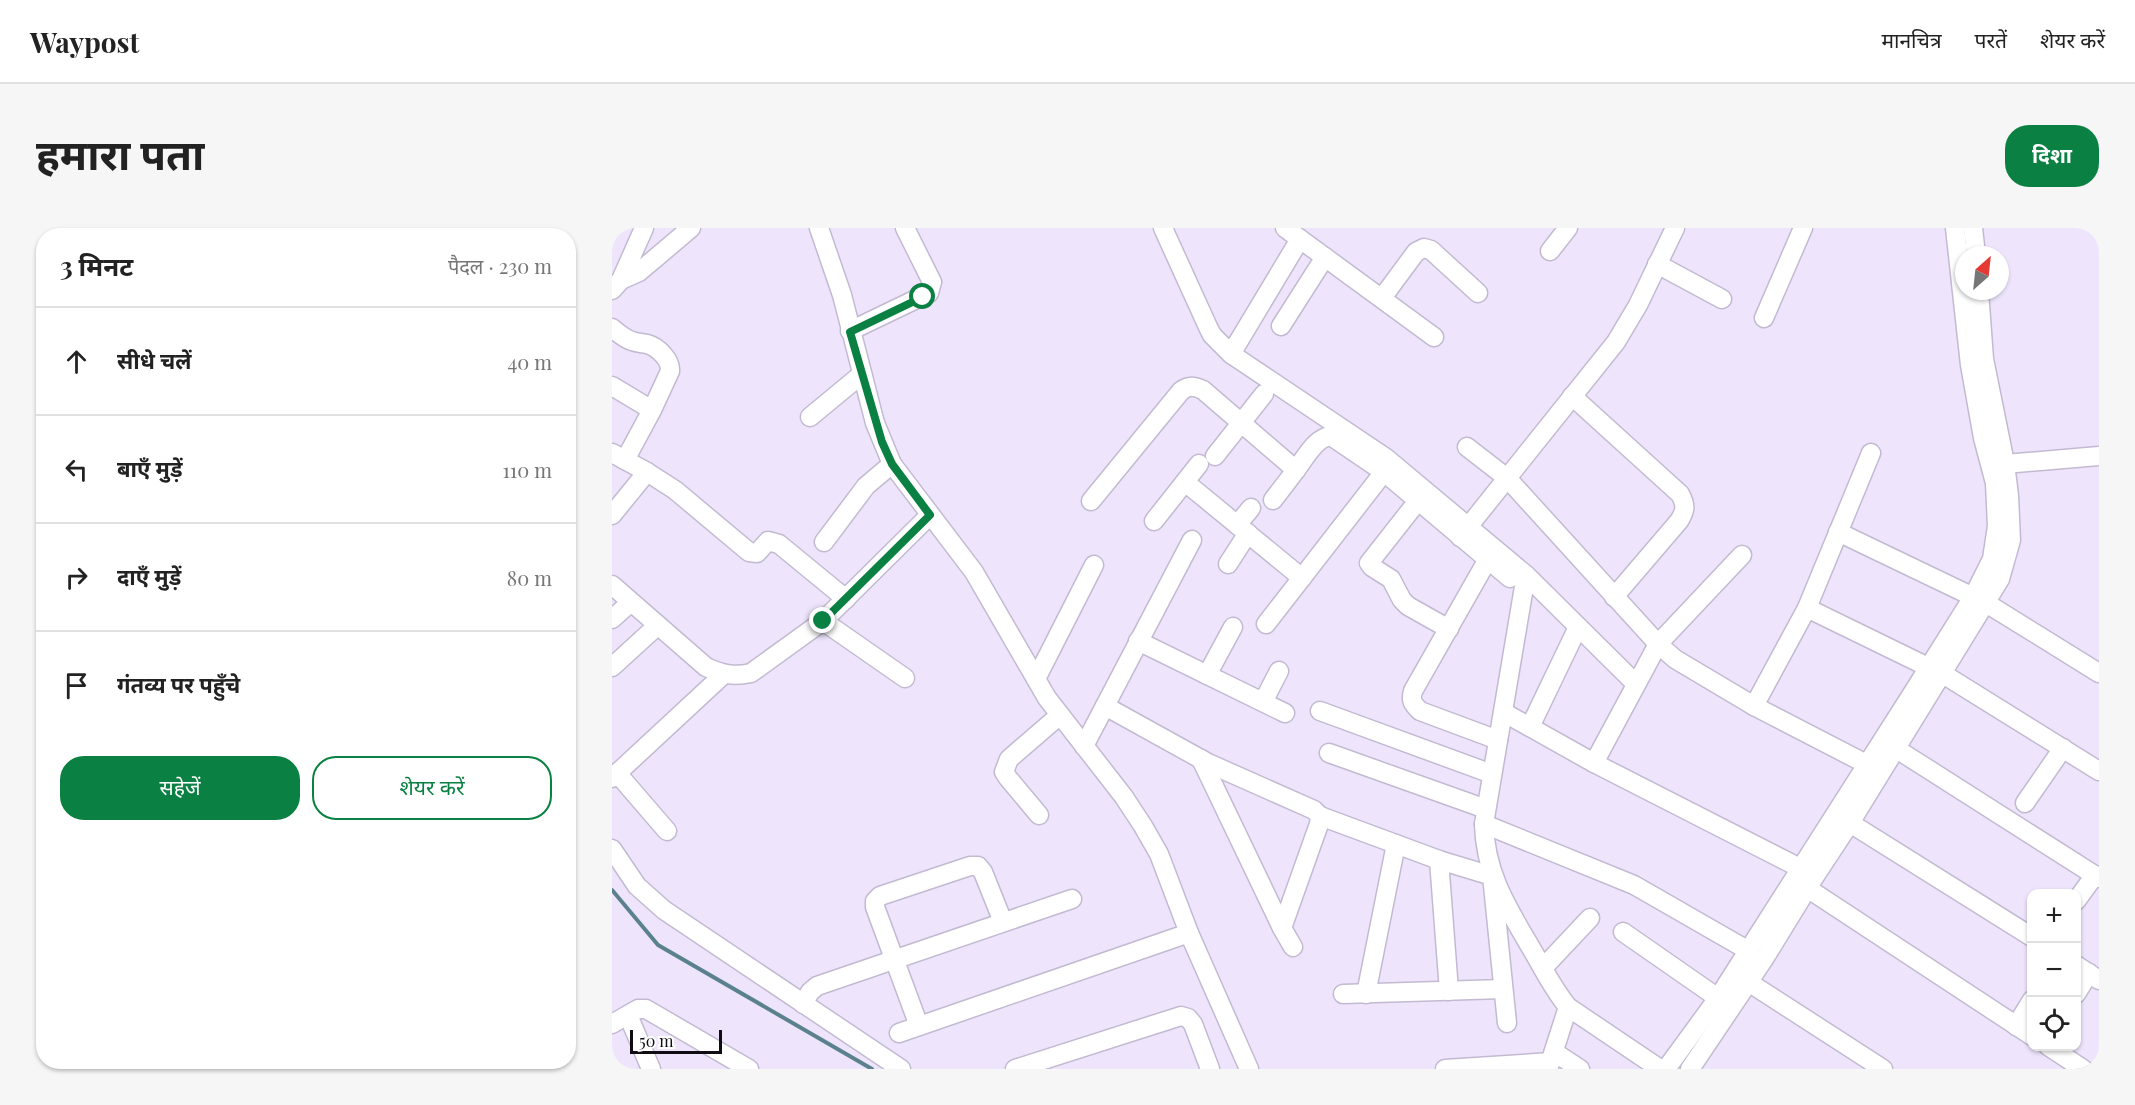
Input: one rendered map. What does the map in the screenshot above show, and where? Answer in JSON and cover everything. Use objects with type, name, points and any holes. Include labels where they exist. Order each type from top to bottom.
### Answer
[{"type":"street","points":[[617,285],[644,228]]},
{"type":"street","points":[[617,285],[639,272],[691,228]]},
{"type":"street","points":[[819,228],[842,295],[875,423],[892,464],[974,572],[1036,679],[1060,715],[1124,797],[1159,854],[1242,1067]]},
{"type":"street","points":[[850,332],[929,293],[932,282],[905,228]]},
{"type":"street","points":[[1163,228],[1212,335],[1231,354],[1386,458],[1464,531],[1578,627],[1636,684]]},
{"type":"street","points":[[1285,228],[1434,337]]},
{"type":"street","points":[[1550,250],[1568,228]]},
{"type":"street","points":[[1464,531],[1628,324],[1675,228]]},
{"type":"street","points":[[1764,318],[1803,228]]},
{"type":"street","points":[[1666,1069],[1718,998],[1741,978],[1749,951],[1800,868],[1874,768],[1980,600],[2000,579],[2011,540],[2009,496],[1997,464],[1983,438],[1970,365],[1955,228]]},
{"type":"street","points":[[1973,228],[1975,246]]},
{"type":"street","points":[[1231,354],[1300,239]]},
{"type":"street","points":[[1382,298],[1416,252],[1424,248],[1431,250],[1478,293]]},
{"type":"street","points":[[1281,326],[1325,257]]},
{"type":"street","points":[[1657,264],[1722,299]]},
{"type":"street","points":[[1980,300],[1984,359],[1997,464]]},
{"type":"street","points":[[613,331],[632,341],[655,348],[670,366],[670,371],[652,410],[619,456],[675,490],[749,552],[757,554],[764,544],[773,541],[786,549],[846,599]]},
{"type":"street","points":[[810,417],[862,374]]},
{"type":"street","points":[[612,386],[652,410]]},
{"type":"street","points":[[1091,501],[1181,391],[1187,387],[1194,386],[1203,390],[1296,470]]},
{"type":"street","points":[[1154,521],[1185,482],[1241,423],[1264,394]]},
{"type":"street","points":[[1572,396],[1680,494],[1685,503],[1684,512],[1679,521],[1614,597]]},
{"type":"street","points":[[1272,500],[1319,440],[1325,436],[1331,436],[1384,472],[1417,502],[1464,531],[1488,559],[1518,577]]},
{"type":"street","points":[[1467,447],[1507,478],[1658,645],[1675,659],[1754,706],[1874,768]]},
{"type":"street","points":[[1754,706],[1807,608],[1871,453]]},
{"type":"street","points":[[1997,464],[2099,456]]},
{"type":"street","points":[[824,542],[866,486],[892,464]]},
{"type":"street","points":[[612,514],[647,472]]},
{"type":"street","points":[[1266,624],[1384,472]]},
{"type":"street","points":[[1185,482],[1302,578]]},
{"type":"street","points":[[1417,502],[1369,563],[1391,579],[1402,600],[1408,606],[1449,629]]},
{"type":"street","points":[[1228,564],[1251,508]]},
{"type":"street","points":[[612,585],[706,667],[723,675],[737,676],[751,673],[823,621],[930,515]]},
{"type":"street","points":[[1838,532],[1980,600],[2099,673]]},
{"type":"street","points":[[1084,746],[1192,540]]},
{"type":"street","points":[[1594,763],[1658,645],[1742,555]]},
{"type":"street","points":[[1488,559],[1411,698],[1413,705],[1420,711],[1498,740]]},
{"type":"street","points":[[1036,679],[1094,565]]},
{"type":"street","points":[[1507,1023],[1492,876],[1484,843],[1485,817],[1503,712],[1518,577]]},
{"type":"street","points":[[612,619],[631,602]]},
{"type":"street","points":[[1807,608],[1936,671],[2099,771]]},
{"type":"street","points":[[823,621],[905,678]]},
{"type":"street","points":[[612,667],[658,625]]},
{"type":"street","points":[[1207,675],[1233,627]]},
{"type":"street","points":[[1530,727],[1578,627]]},
{"type":"street","points":[[1138,641],[1285,713]]},
{"type":"street","points":[[1263,702],[1279,671]]},
{"type":"street","points":[[1690,1069],[1741,978],[1807,888],[1850,823],[1874,768],[1895,748],[1936,671]]},
{"type":"street","points":[[668,831],[615,776],[723,675]]},
{"type":"street","points":[[1105,706],[1201,759],[1314,810],[1320,816],[1439,860],[1492,876],[1503,900],[1558,995],[1568,1007],[1660,1069]]},
{"type":"street","points":[[1320,711],[1492,774]]},
{"type":"street","points":[[1503,712],[1594,763],[1800,868]]},
{"type":"street","points":[[1039,815],[1008,778],[1004,772],[1005,766],[1009,759],[1060,715]]},
{"type":"street","points":[[1895,748],[2097,876],[2081,895]]},
{"type":"street","points":[[2025,803],[2063,748]]},
{"type":"street","points":[[1329,753],[1485,817],[1634,885],[1749,951]]},
{"type":"street","points":[[1201,759],[1293,947]]},
{"type":"street","points":[[1282,928],[1320,816]]},
{"type":"street","points":[[1850,823],[2027,934]]},
{"type":"street","points":[[1366,994],[1396,844]]},
{"type":"street","points":[[612,849],[637,886],[664,910],[901,1069]]},
{"type":"street","points":[[1439,860],[1449,991]]},
{"type":"street","points":[[919,1026],[875,907],[875,901],[880,896],[959,869],[978,866],[983,872],[1003,922]]},
{"type":"street","points":[[1807,888],[2027,1033]]},
{"type":"street","points":[[803,1004],[810,992],[817,986],[1072,899]]},
{"type":"street","points":[[1543,968],[1590,918]]},
{"type":"street","points":[[1623,932],[1718,998]]},
{"type":"street","points":[[899,1033],[1190,933]]},
{"type":"street","points":[[1741,978],[1884,1069]]},
{"type":"street","points":[[1343,994],[1503,989]]},
{"type":"street","points":[[1551,1061],[1568,1007]]},
{"type":"street","points":[[2016,1026],[2027,1007]]},
{"type":"street","points":[[612,1024],[638,1009],[646,1009],[749,1069]]},
{"type":"street","points":[[628,1015],[651,1069]]},
{"type":"street","points":[[1015,1069],[1181,1016],[1188,1018],[1193,1024],[1210,1069]]},
{"type":"street","points":[[2054,1051],[2083,1069]]},
{"type":"street","points":[[1445,1069],[1551,1061],[1580,1069]]},
{"type":"waterway","points":[[612,890],[658,945],[872,1069]]},
{"type":"route","points":[[823,621],[930,515],[892,464],[882,442],[850,332],[923,297]]}]
